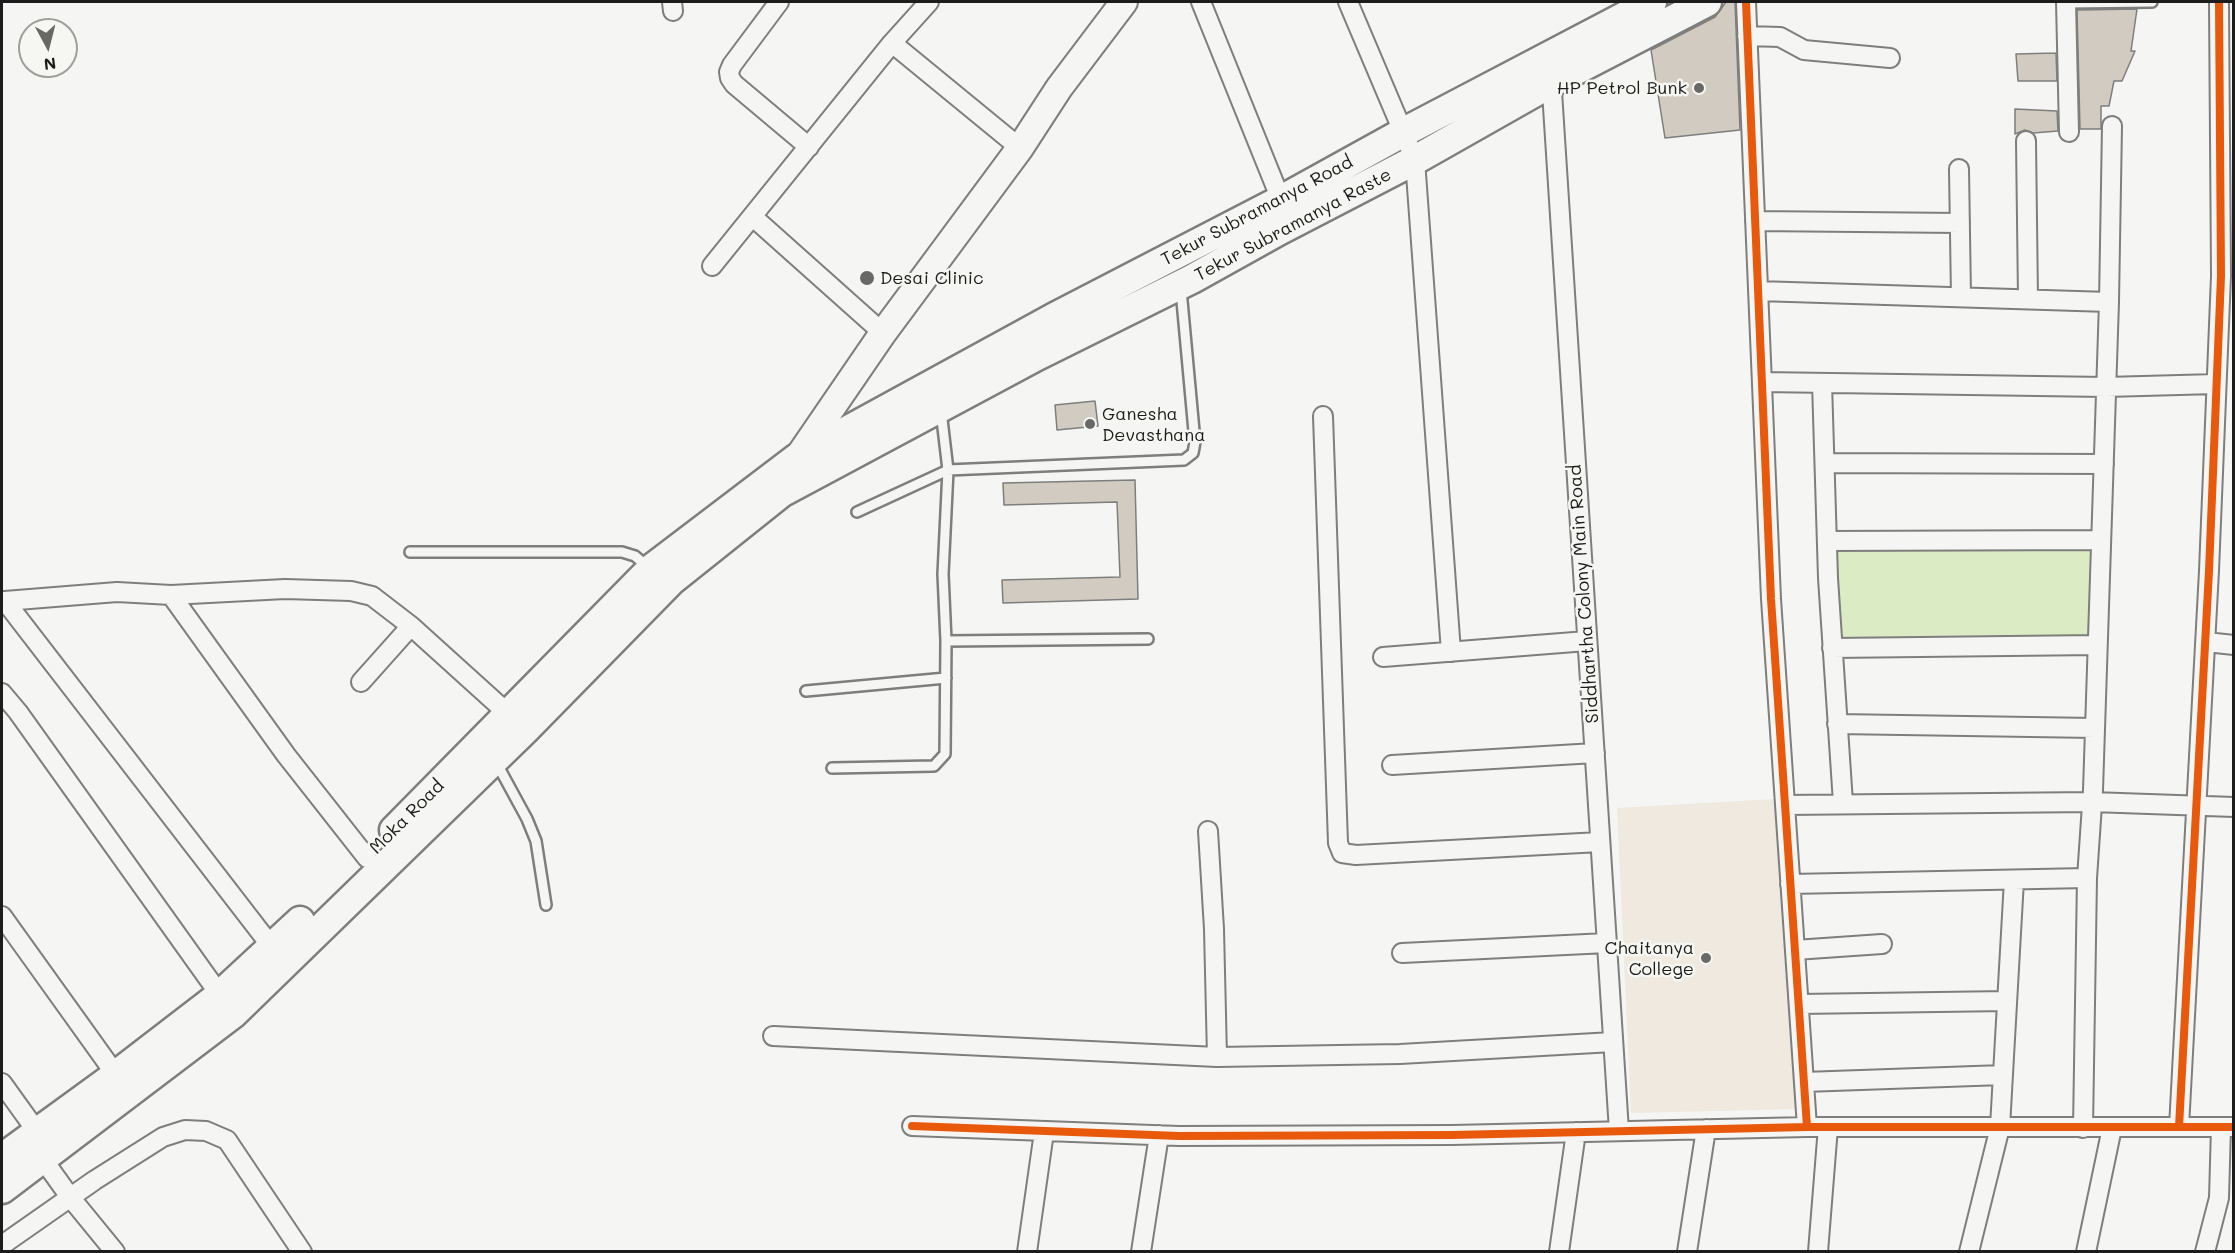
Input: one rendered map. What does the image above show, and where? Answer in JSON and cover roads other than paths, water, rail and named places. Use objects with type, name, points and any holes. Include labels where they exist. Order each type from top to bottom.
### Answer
[{"type":"main road","points":[[781,493],[798,458],[883,333],[1020,148],[1059,88],[1124,2]]},
{"type":"main road","name":"Tekur Subramanya Road","points":[[869,432],[1053,318],[1281,200],[1404,132],[1550,70],[1652,2]]},
{"type":"main road","name":"Tekur Subramanya Raste","points":[[869,432],[941,409],[1037,356],[1180,284],[1415,160],[1550,70],[1707,2]]},
{"type":"main road","name":"Moka Road","points":[[2,1189],[116,1076],[220,994],[278,956],[495,759],[517,722],[651,569],[798,458],[869,432]]},
{"type":"main road","name":"Moka Road","points":[[2,1158],[44,1148],[234,1013],[278,956],[367,858],[672,580],[781,493],[869,432]]},
{"type":"street","points":[[779,2],[737,58],[729,72],[730,78],[734,84],[809,147]]},
{"type":"street","points":[[712,266],[892,43],[929,2]]},
{"type":"street","points":[[1201,2],[1281,200]]},
{"type":"street","points":[[1348,2],[1415,160],[1451,652]]},
{"type":"street","points":[[1746,2],[1771,599],[1807,1127]]},
{"type":"street","points":[[2066,2],[2069,132]]},
{"type":"street","points":[[2179,1127],[2198,806],[2216,384],[2225,365],[2227,276],[2219,2]]},
{"type":"street","points":[[1747,36],[1780,37],[1804,50],[1890,58]]},
{"type":"street","points":[[892,43],[1020,148]]},
{"type":"street","name":"Siddhartha Colony Main Road","points":[[1550,70],[1619,1131]]},
{"type":"street","points":[[2083,1128],[2087,878],[2092,802],[2104,464],[2112,126]]},
{"type":"street","points":[[2026,141],[2028,299]]},
{"type":"street","points":[[1959,169],[1961,297]]},
{"type":"street","points":[[753,217],[883,333]]},
{"type":"street","points":[[1755,221],[1960,223]]},
{"type":"street","points":[[1758,291],[2109,302]]},
{"type":"street","points":[[1762,382],[2106,387],[2216,384]]},
{"type":"street","points":[[1822,383],[1832,648],[1843,803]]},
{"type":"street","points":[[1323,416],[1338,843],[1342,853],[1356,855],[1600,842]]},
{"type":"street","points":[[1824,463],[2104,464]]},
{"type":"street","points":[[1827,541],[2101,540]]},
{"type":"street","points":[[3,601],[117,592],[171,595],[285,589],[351,591],[372,596],[411,626],[517,722]]},
{"type":"street","points":[[171,595],[286,755],[367,858]]},
{"type":"street","points":[[3,601],[278,956]]},
{"type":"street","points":[[361,682],[411,626]]},
{"type":"street","points":[[1383,657],[1587,641]]},
{"type":"street","points":[[2206,642],[2234,645]]},
{"type":"street","points":[[1832,648],[2097,645]]},
{"type":"street","points":[[2,693],[18,712],[220,994]]},
{"type":"street","points":[[1837,724],[2095,728]]},
{"type":"street","points":[[1392,765],[1594,753]]},
{"type":"street","points":[[1785,805],[2092,802],[2234,807]]},
{"type":"street","points":[[1208,831],[1218,1057]]},
{"type":"street","points":[[1791,884],[2087,878]]},
{"type":"street","points":[[1969,1251],[2000,1127],[2014,880]]},
{"type":"street","points":[[2,916],[8,939],[116,1076]]},
{"type":"street","points":[[1402,953],[1607,943]]},
{"type":"street","points":[[1795,950],[1882,944]]},
{"type":"street","points":[[1799,1004],[2007,1001]]},
{"type":"street","points":[[773,1036],[1218,1057],[1400,1054],[1613,1042]]},
{"type":"street","points":[[1804,1082],[2003,1075]]},
{"type":"street","points":[[2,1083],[44,1148],[69,1197],[115,1251]]},
{"type":"street","points":[[912,1126],[1159,1135],[1440,1136],[1807,1127],[2227,1127],[2219,1198],[2205,1251]]},
{"type":"street","points":[[1818,1251],[1828,1127]]},
{"type":"street","points":[[2086,1251],[2112,1128]]},
{"type":"street","points":[[1687,1251],[1706,1129]]},
{"type":"street","points":[[2,1245],[69,1197],[163,1137],[185,1130],[206,1131],[227,1140],[302,1251]]},
{"type":"street","points":[[1027,1251],[1044,1132]]},
{"type":"street","points":[[1559,1251],[1576,1132]]},
{"type":"street","points":[[1141,1251],[1159,1135]]},
{"type":"lane","points":[[2066,2],[2152,2]]},
{"type":"lane","points":[[856,512],[948,470],[1184,460],[1193,453],[1195,442],[1180,284]]},
{"type":"lane","points":[[832,768],[934,766],[945,754],[946,641],[943,574],[948,470],[941,409]]},
{"type":"lane","points":[[410,552],[622,552],[635,556],[651,569]]},
{"type":"lane","points":[[946,641],[1148,639]]},
{"type":"lane","points":[[806,691],[946,678]]},
{"type":"lane","points":[[495,759],[536,841],[546,905]]},
{"type":"place","name":"HP Petrol Bunk","points":[[1699,88]]},
{"type":"place","name":"Desai Clinic","points":[[867,278]]},
{"type":"place","name":"Ganesha Devasthana","points":[[1090,424]]},
{"type":"place","name":"Chaitanya College","points":[[1706,958]]}]
